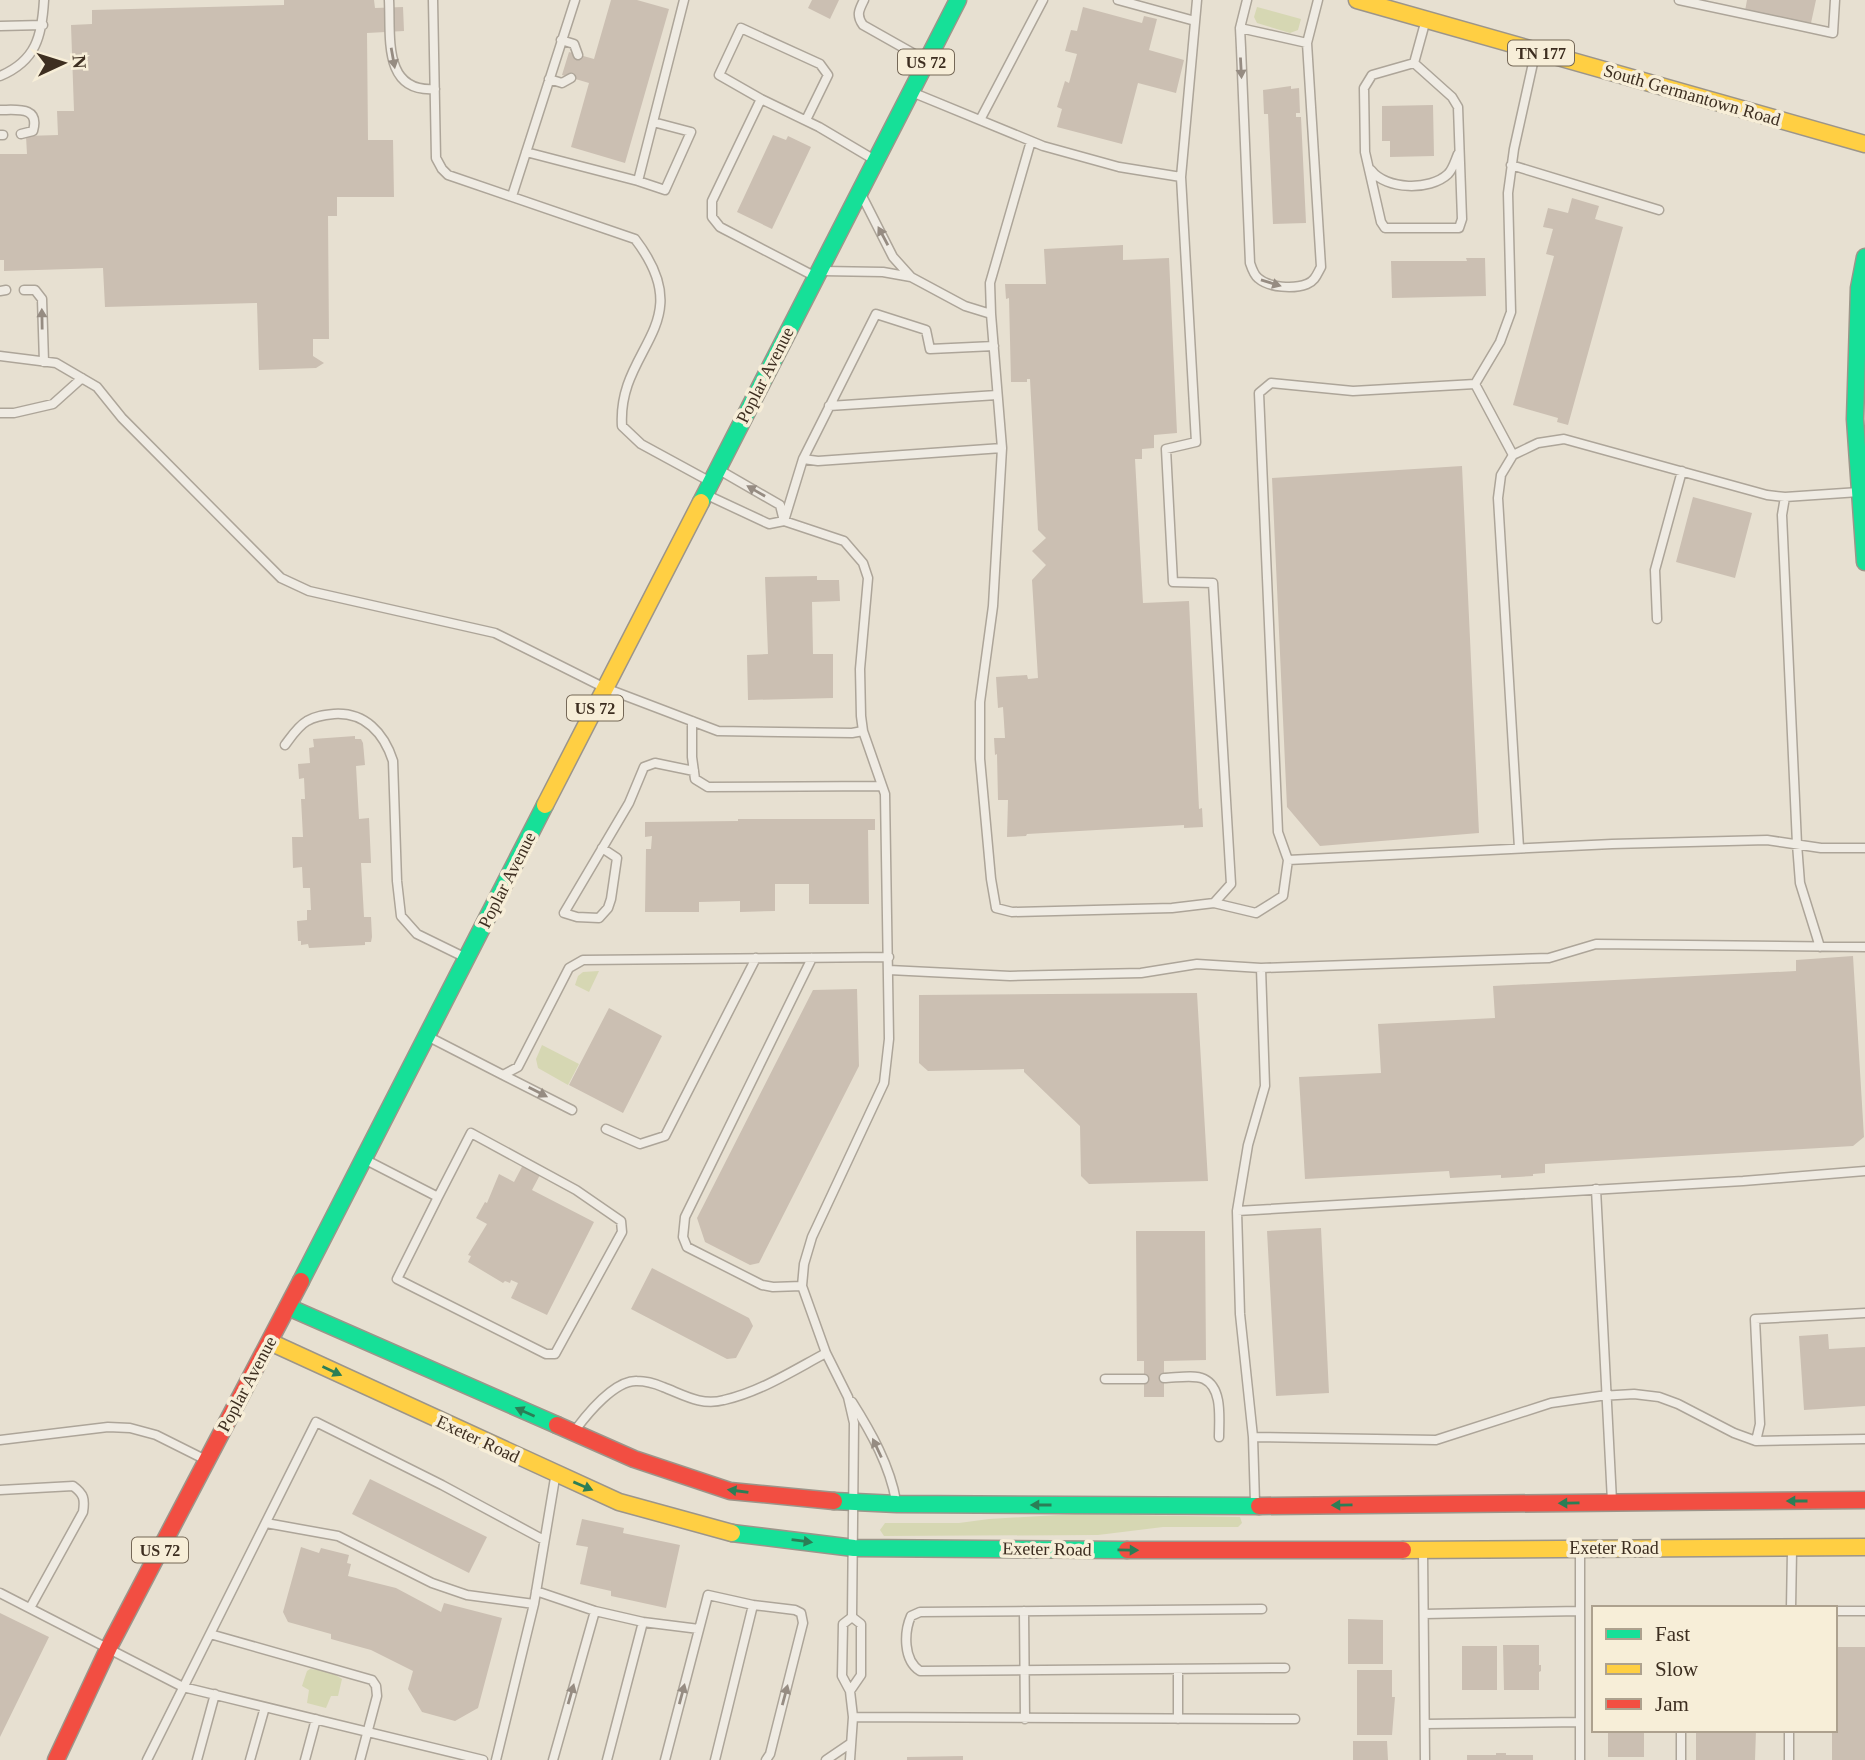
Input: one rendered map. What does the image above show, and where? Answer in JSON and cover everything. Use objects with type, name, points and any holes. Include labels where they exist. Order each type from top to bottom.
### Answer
[{"type":"street","name":"Poplar Avenue","points":[[56,1760],[109,1647],[270,1342],[958,0]]},
{"type":"street","name":"South Germantown Road","points":[[1357,0],[1865,144]]},
{"type":"street","points":[[1865,257],[1859,288],[1855,406],[1865,562]]},
{"type":"street","points":[[288,1307],[634,1459],[730,1491],[854,1503],[897,1504],[1255,1506],[1865,1500]]},
{"type":"street","name":"Exeter Road","points":[[270,1342],[555,1475],[619,1502],[728,1532],[854,1548],[1256,1551],[1865,1547]]},
{"type":"lane","points":[[0,76],[11,72],[26,59],[38,43],[43,25],[44,0]]},
{"type":"lane","points":[[389,0],[391,51],[396,72],[408,84],[435,89]]},
{"type":"lane","points":[[433,0],[436,158],[442,169],[448,175],[635,239],[648,256],[659,279],[661,306],[652,335],[625,390],[621,408],[622,426],[641,444],[711,482],[769,524],[784,521],[844,541],[863,564],[868,578],[860,669],[861,716],[863,731],[885,794],[889,1039],[884,1083],[812,1237],[804,1265],[802,1286],[826,1353],[866,1424],[893,1483],[897,1504]]},
{"type":"lane","points":[[512,195],[575,0]]},
{"type":"lane","points":[[638,181],[684,0]]},
{"type":"lane","points":[[864,0],[858,12],[858,18],[863,25],[927,61]]},
{"type":"lane","points":[[980,120],[1043,0]]},
{"type":"lane","points":[[1118,0],[1195,21]]},
{"type":"lane","points":[[1197,0],[1181,177],[1196,442],[1166,449],[1173,582],[1213,583],[1231,884],[1214,903]]},
{"type":"lane","points":[[1247,0],[1240,28],[1250,263],[1255,277],[1267,284],[1282,286],[1305,285],[1315,279],[1321,267],[1307,43],[1318,0]]},
{"type":"lane","points":[[1679,0],[1833,33],[1835,0]]},
{"type":"lane","points":[[1414,63],[1425,20]]},
{"type":"lane","points":[[0,26],[43,25]]},
{"type":"lane","points":[[806,120],[828,75],[820,64],[741,28],[719,75],[806,120],[876,161]]},
{"type":"lane","points":[[1240,28],[1307,43]]},
{"type":"lane","points":[[561,40],[574,44],[578,55]]},
{"type":"lane","points":[[1475,384],[1500,342],[1511,312],[1508,193],[1511,165],[1536,51]]},
{"type":"lane","points":[[1414,63],[1452,97],[1458,107],[1462,219],[1459,228],[1385,228],[1381,222],[1366,152],[1364,88],[1372,75],[1414,63]]},
{"type":"lane","points":[[549,79],[562,83],[571,78]]},
{"type":"lane","points":[[911,92],[1031,141],[1119,167],[1181,177]]},
{"type":"lane","points":[[761,99],[712,201],[712,217],[720,227],[817,274],[883,272],[911,277],[965,306],[991,314]]},
{"type":"lane","points":[[0,110],[26,111],[32,114],[35,124],[33,131],[21,134]]},
{"type":"lane","points":[[526,152],[665,190],[691,132],[653,122]]},
{"type":"lane","points":[[1031,141],[990,283],[1002,447],[993,606],[980,702],[980,760],[996,908],[1012,912],[1171,908],[1214,903],[1256,913],[1283,897],[1288,860],[1279,832],[1259,393],[1271,383],[1353,391],[1475,384]]},
{"type":"lane","points":[[1369,167],[1376,177],[1390,183],[1430,184],[1450,172],[1459,152]]},
{"type":"lane","points":[[1511,165],[1659,210]]},
{"type":"lane","points":[[859,192],[893,257],[911,277]]},
{"type":"lane","points":[[24,290],[36,290],[42,299],[44,362]]},
{"type":"lane","points":[[784,521],[803,459],[876,314],[926,330],[930,349],[994,346]]},
{"type":"lane","points":[[0,356],[56,363],[97,387],[122,418],[281,578],[309,591],[495,633],[605,688],[718,731],[863,731]]},
{"type":"lane","points":[[0,414],[53,404],[82,378]]},
{"type":"lane","points":[[1475,384],[1513,455]]},
{"type":"lane","points":[[829,406],[997,395]]},
{"type":"lane","points":[[1519,848],[1498,498],[1501,475],[1513,455],[1538,443],[1564,439],[1767,495],[1862,492]]},
{"type":"lane","points":[[803,459],[818,461],[1002,447]]},
{"type":"lane","points":[[1657,619],[1655,570],[1682,471]]},
{"type":"lane","points":[[711,482],[779,505],[784,521]]},
{"type":"lane","points":[[1785,496],[1782,515],[1800,883],[1820,947]]},
{"type":"lane","points":[[285,745],[298,728],[317,716],[353,716],[377,729],[393,761],[397,881],[401,916],[417,934],[466,959]]},
{"type":"lane","points":[[692,721],[695,779],[708,787],[882,786]]},
{"type":"lane","points":[[602,848],[617,858],[608,908],[599,918],[577,917],[564,913],[602,848],[629,803],[644,767],[655,763],[694,771]]},
{"type":"lane","points":[[1288,860],[1519,848],[1767,840],[1821,848],[1865,848]]},
{"type":"lane","points":[[889,970],[1010,976],[1140,973],[1197,964],[1261,968],[1549,958],[1596,944],[1865,947]]},
{"type":"lane","points":[[503,1074],[518,1067],[569,968],[576,963],[593,959],[889,957]]},
{"type":"lane","points":[[606,1129],[640,1144],[665,1136],[756,958]]},
{"type":"lane","points":[[802,1286],[762,1285],[687,1247],[683,1237],[685,1217],[812,958]]},
{"type":"lane","points":[[1255,1506],[1253,1437],[1240,1314],[1237,1211],[1248,1145],[1265,1086],[1261,968]]},
{"type":"lane","points":[[427,1036],[572,1110]]},
{"type":"lane","points":[[471,1133],[576,1190],[621,1222],[622,1231],[555,1354],[546,1354],[397,1279],[438,1196],[471,1133]]},
{"type":"lane","points":[[364,1159],[438,1196]]},
{"type":"lane","points":[[1237,1211],[1865,1171]]},
{"type":"lane","points":[[1596,1189],[1612,1502]]},
{"type":"lane","points":[[1756,1441],[1760,1424],[1755,1319],[1865,1313]]},
{"type":"lane","points":[[573,1433],[592,1407],[614,1390],[635,1380],[662,1386],[695,1401],[723,1401],[769,1382],[826,1353]]},
{"type":"lane","points":[[1105,1378],[1144,1379]]},
{"type":"lane","points":[[1164,1378],[1203,1378],[1213,1386],[1218,1400],[1219,1437]]},
{"type":"lane","points":[[1253,1437],[1436,1440],[1551,1403],[1634,1394],[1659,1397],[1688,1408],[1734,1433],[1756,1441],[1865,1439]]},
{"type":"lane","points":[[848,1396],[854,1423],[852,1617]]},
{"type":"lane","points":[[147,1760],[316,1422],[544,1540]]},
{"type":"lane","points":[[0,1440],[108,1427],[130,1428],[156,1435],[207,1460]]},
{"type":"lane","points":[[496,1760],[534,1604],[555,1475]]},
{"type":"lane","points":[[0,1490],[73,1486],[85,1499],[83,1512],[30,1608]]},
{"type":"lane","points":[[266,1523],[338,1536],[432,1583],[467,1595],[534,1604]]},
{"type":"lane","points":[[1791,1606],[1792,1548]]},
{"type":"lane","points":[[1580,1549],[1580,1760]]},
{"type":"lane","points":[[1423,1550],[1425,1760]]},
{"type":"lane","points":[[536,1591],[595,1611],[643,1622],[699,1629]]},
{"type":"lane","points":[[0,1593],[183,1687],[483,1760]]},
{"type":"lane","points":[[665,1760],[708,1595],[801,1613],[803,1623],[770,1754],[766,1760]]},
{"type":"lane","points":[[715,1760],[753,1605]]},
{"type":"lane","points":[[1262,1609],[920,1612],[911,1616],[908,1624],[907,1654],[912,1666],[920,1671],[1285,1668]]},
{"type":"lane","points":[[553,1760],[595,1611]]},
{"type":"lane","points":[[1024,1611],[1025,1719]]},
{"type":"lane","points":[[1424,1614],[1580,1611]]},
{"type":"lane","points":[[1837,1611],[1865,1611]]},
{"type":"lane","points":[[850,1690],[861,1675],[861,1624],[852,1617]]},
{"type":"lane","points":[[850,1760],[853,1717],[850,1690],[842,1676],[841,1653],[843,1624],[852,1617]]},
{"type":"lane","points":[[607,1760],[643,1622]]},
{"type":"lane","points":[[210,1634],[372,1680],[377,1696],[360,1760]]},
{"type":"lane","points":[[1178,1670],[1178,1719]]},
{"type":"lane","points":[[198,1760],[215,1694]]},
{"type":"lane","points":[[250,1760],[265,1707]]},
{"type":"lane","points":[[853,1717],[1295,1718]]},
{"type":"lane","points":[[304,1760],[316,1719]]},
{"type":"lane","points":[[1425,1724],[1580,1722]]},
{"type":"lane","points":[[1681,1732],[1681,1760]]},
{"type":"lane","points":[[1789,1732],[1789,1760]]},
{"type":"lane","points":[[826,1760],[851,1743]]},
{"type":"green space","points":[[1257,7],[1301,19],[1298,30],[1290,33],[1257,23],[1254,17]]},
{"type":"green space","points":[[599,971],[589,992],[575,985],[578,976],[583,972]]},
{"type":"green space","points":[[542,1045],[579,1064],[568,1085],[538,1068],[536,1059]]},
{"type":"green space","points":[[1074,1514],[1240,1517],[1242,1523],[1238,1527],[1163,1527],[1098,1535],[884,1536],[880,1530],[885,1523],[959,1523]]},
{"type":"green space","points":[[310,1669],[329,1671],[342,1679],[338,1696],[331,1696],[326,1708],[307,1703],[309,1690],[302,1686]]},
{"type":"building","points":[[284,0],[374,0],[375,8],[403,7],[404,31],[367,33],[368,140],[393,140],[394,197],[337,197],[337,216],[328,216],[329,339],[313,339],[313,356],[324,363],[316,368],[259,370],[257,303],[105,307],[103,268],[4,271],[4,260],[0,260],[0,154],[27,154],[26,136],[58,135],[57,111],[74,111],[71,25],[92,24],[92,10],[284,5]]},
{"type":"building","points":[[611,0],[637,0],[669,9],[625,163],[571,147],[589,83],[562,75],[569,52],[594,59]]},
{"type":"building","points":[[812,0],[839,0],[830,19],[808,8]]},
{"type":"building","points":[[1747,0],[1816,0],[1811,23],[1745,11]]},
{"type":"building","points":[[1083,7],[1142,23],[1144,16],[1157,19],[1149,50],[1184,60],[1176,93],[1138,83],[1122,144],[1057,127],[1062,109],[1057,107],[1065,81],[1069,83],[1077,54],[1065,51],[1071,30],[1077,31]]},
{"type":"building","points":[[1291,86],[1291,89],[1299,88],[1300,113],[1296,113],[1296,117],[1301,117],[1306,223],[1273,224],[1268,114],[1264,114],[1263,90]]},
{"type":"building","points":[[1433,105],[1434,156],[1390,157],[1390,141],[1382,141],[1382,106]]},
{"type":"building","points":[[773,135],[786,140],[788,136],[811,147],[772,229],[737,212]]},
{"type":"building","points":[[1572,198],[1599,206],[1595,219],[1623,227],[1568,425],[1557,422],[1558,418],[1513,405],[1554,256],[1546,254],[1553,229],[1543,227],[1548,208],[1568,213]]},
{"type":"building","points":[[1123,245],[1123,260],[1169,258],[1177,433],[1154,435],[1154,448],[1142,449],[1142,459],[1135,459],[1143,603],[1189,601],[1199,809],[1202,808],[1203,827],[1184,828],[1184,825],[1007,837],[1008,800],[998,800],[994,738],[1005,738],[1003,707],[998,708],[996,677],[1027,675],[1028,679],[1038,678],[1032,580],[1046,565],[1032,551],[1046,538],[1038,530],[1030,379],[1027,379],[1027,382],[1011,382],[1009,298],[1006,299],[1005,284],[1046,284],[1044,249]]},
{"type":"building","points":[[1466,258],[1485,258],[1486,296],[1392,298],[1391,261],[1467,261]]},
{"type":"building","points":[[1462,466],[1479,833],[1320,846],[1287,807],[1272,478]]},
{"type":"building","points":[[1693,497],[1752,513],[1735,578],[1676,562]]},
{"type":"building","points":[[817,576],[817,580],[839,580],[840,601],[812,602],[813,654],[833,654],[833,698],[748,700],[747,655],[768,654],[765,577]]},
{"type":"building","points":[[355,736],[355,739],[361,739],[363,743],[365,765],[356,766],[359,819],[369,818],[371,863],[361,863],[364,917],[371,917],[371,942],[365,942],[365,945],[309,948],[308,944],[301,945],[301,941],[298,941],[297,921],[307,920],[307,910],[311,910],[310,888],[303,888],[302,867],[293,868],[292,837],[303,837],[301,799],[305,799],[304,778],[299,779],[298,764],[310,763],[309,748],[314,747],[313,739]]},
{"type":"building","points":[[875,819],[875,830],[868,830],[869,904],[809,904],[809,884],[775,884],[775,911],[740,912],[740,901],[699,902],[699,912],[645,912],[646,849],[651,849],[652,836],[645,837],[645,822]]},
{"type":"building","points":[[1853,956],[1864,1137],[1853,1146],[1545,1164],[1545,1173],[1501,1178],[1501,1175],[1450,1178],[1449,1171],[1305,1179],[1299,1077],[1381,1073],[1378,1024],[1495,1018],[1493,986],[1796,971],[1796,960]]},
{"type":"building","points":[[857,989],[859,1066],[759,1263],[750,1265],[705,1242],[697,1218],[813,990]]},
{"type":"building","points":[[1197,993],[1208,1181],[1089,1184],[1081,1176],[1080,1126],[1024,1072],[1024,1069],[928,1071],[919,1063],[919,995]]},
{"type":"building","points":[[609,1008],[662,1036],[623,1113],[569,1085]]},
{"type":"building","points":[[524,1163],[541,1173],[532,1190],[594,1222],[547,1315],[511,1298],[518,1283],[511,1280],[510,1283],[503,1283],[468,1262],[471,1256],[468,1255],[487,1224],[476,1218],[485,1202],[487,1203],[499,1174],[514,1182]]},
{"type":"building","points":[[1321,1228],[1329,1393],[1276,1396],[1267,1231]]},
{"type":"building","points":[[1136,1231],[1205,1231],[1206,1360],[1164,1361],[1164,1397],[1144,1397],[1144,1361],[1137,1361]]},
{"type":"building","points":[[652,1268],[749,1318],[753,1326],[736,1358],[727,1359],[631,1309]]},
{"type":"building","points":[[1828,1334],[1829,1349],[1865,1347],[1865,1406],[1804,1410],[1799,1336]]},
{"type":"building","points":[[370,1479],[487,1537],[469,1573],[352,1514]]},
{"type":"building","points":[[582,1519],[624,1528],[623,1533],[680,1545],[666,1608],[611,1596],[611,1591],[580,1584],[588,1547],[576,1545]]},
{"type":"building","points":[[301,1547],[319,1553],[321,1548],[349,1555],[347,1563],[351,1564],[348,1576],[396,1588],[441,1612],[444,1603],[502,1618],[478,1708],[455,1721],[422,1712],[408,1689],[413,1671],[371,1650],[331,1639],[331,1634],[288,1622],[283,1612]]},
{"type":"building","points":[[0,1613],[49,1637],[0,1737]]},
{"type":"building","points":[[1348,1619],[1383,1620],[1383,1664],[1348,1664]]},
{"type":"building","points":[[1503,1645],[1539,1645],[1539,1690],[1504,1690]]},
{"type":"building","points":[[1462,1646],[1497,1646],[1497,1690],[1462,1690]]},
{"type":"building","points":[[1837,1647],[1865,1647],[1865,1760],[1832,1760],[1832,1732],[1837,1732]]},
{"type":"building","points":[[1357,1670],[1392,1670],[1392,1697],[1395,1697],[1392,1735],[1357,1735]]},
{"type":"building","points":[[1608,1732],[1644,1732],[1644,1757],[1608,1757]]},
{"type":"building","points":[[1696,1732],[1756,1732],[1755,1760],[1696,1760]]},
{"type":"building","points":[[1353,1741],[1387,1741],[1388,1760],[1353,1760]]},
{"type":"building","points":[[1467,1755],[1533,1755],[1533,1760],[1467,1760]]},
{"type":"building","points":[[963,1756],[963,1760],[907,1760],[907,1757]]},
{"type":"traffic: fast","points":[[701,502],[958,0]]},
{"type":"traffic: fast","points":[[1865,257],[1859,288],[1855,419],[1865,562]]},
{"type":"traffic: fast","points":[[301,1281],[545,805]]},
{"type":"traffic: fast","points":[[288,1307],[557,1425]]},
{"type":"traffic: fast","points":[[834,1501],[897,1504],[1259,1506]]},
{"type":"traffic: fast","points":[[732,1533],[854,1548],[1127,1550]]},
{"type":"traffic: slow","points":[[1357,0],[1865,144]]},
{"type":"traffic: slow","points":[[545,805],[701,502]]},
{"type":"traffic: slow","points":[[270,1342],[619,1502],[732,1533]]},
{"type":"traffic: slow","points":[[1403,1550],[1865,1547]]},
{"type":"traffic: jam","points":[[56,1760],[109,1647],[301,1281]]},
{"type":"traffic: jam","points":[[557,1425],[634,1459],[730,1491],[834,1501]]},
{"type":"traffic: jam","points":[[1259,1506],[1865,1500]]},
{"type":"traffic: jam","points":[[1127,1550],[1403,1550]]}]
